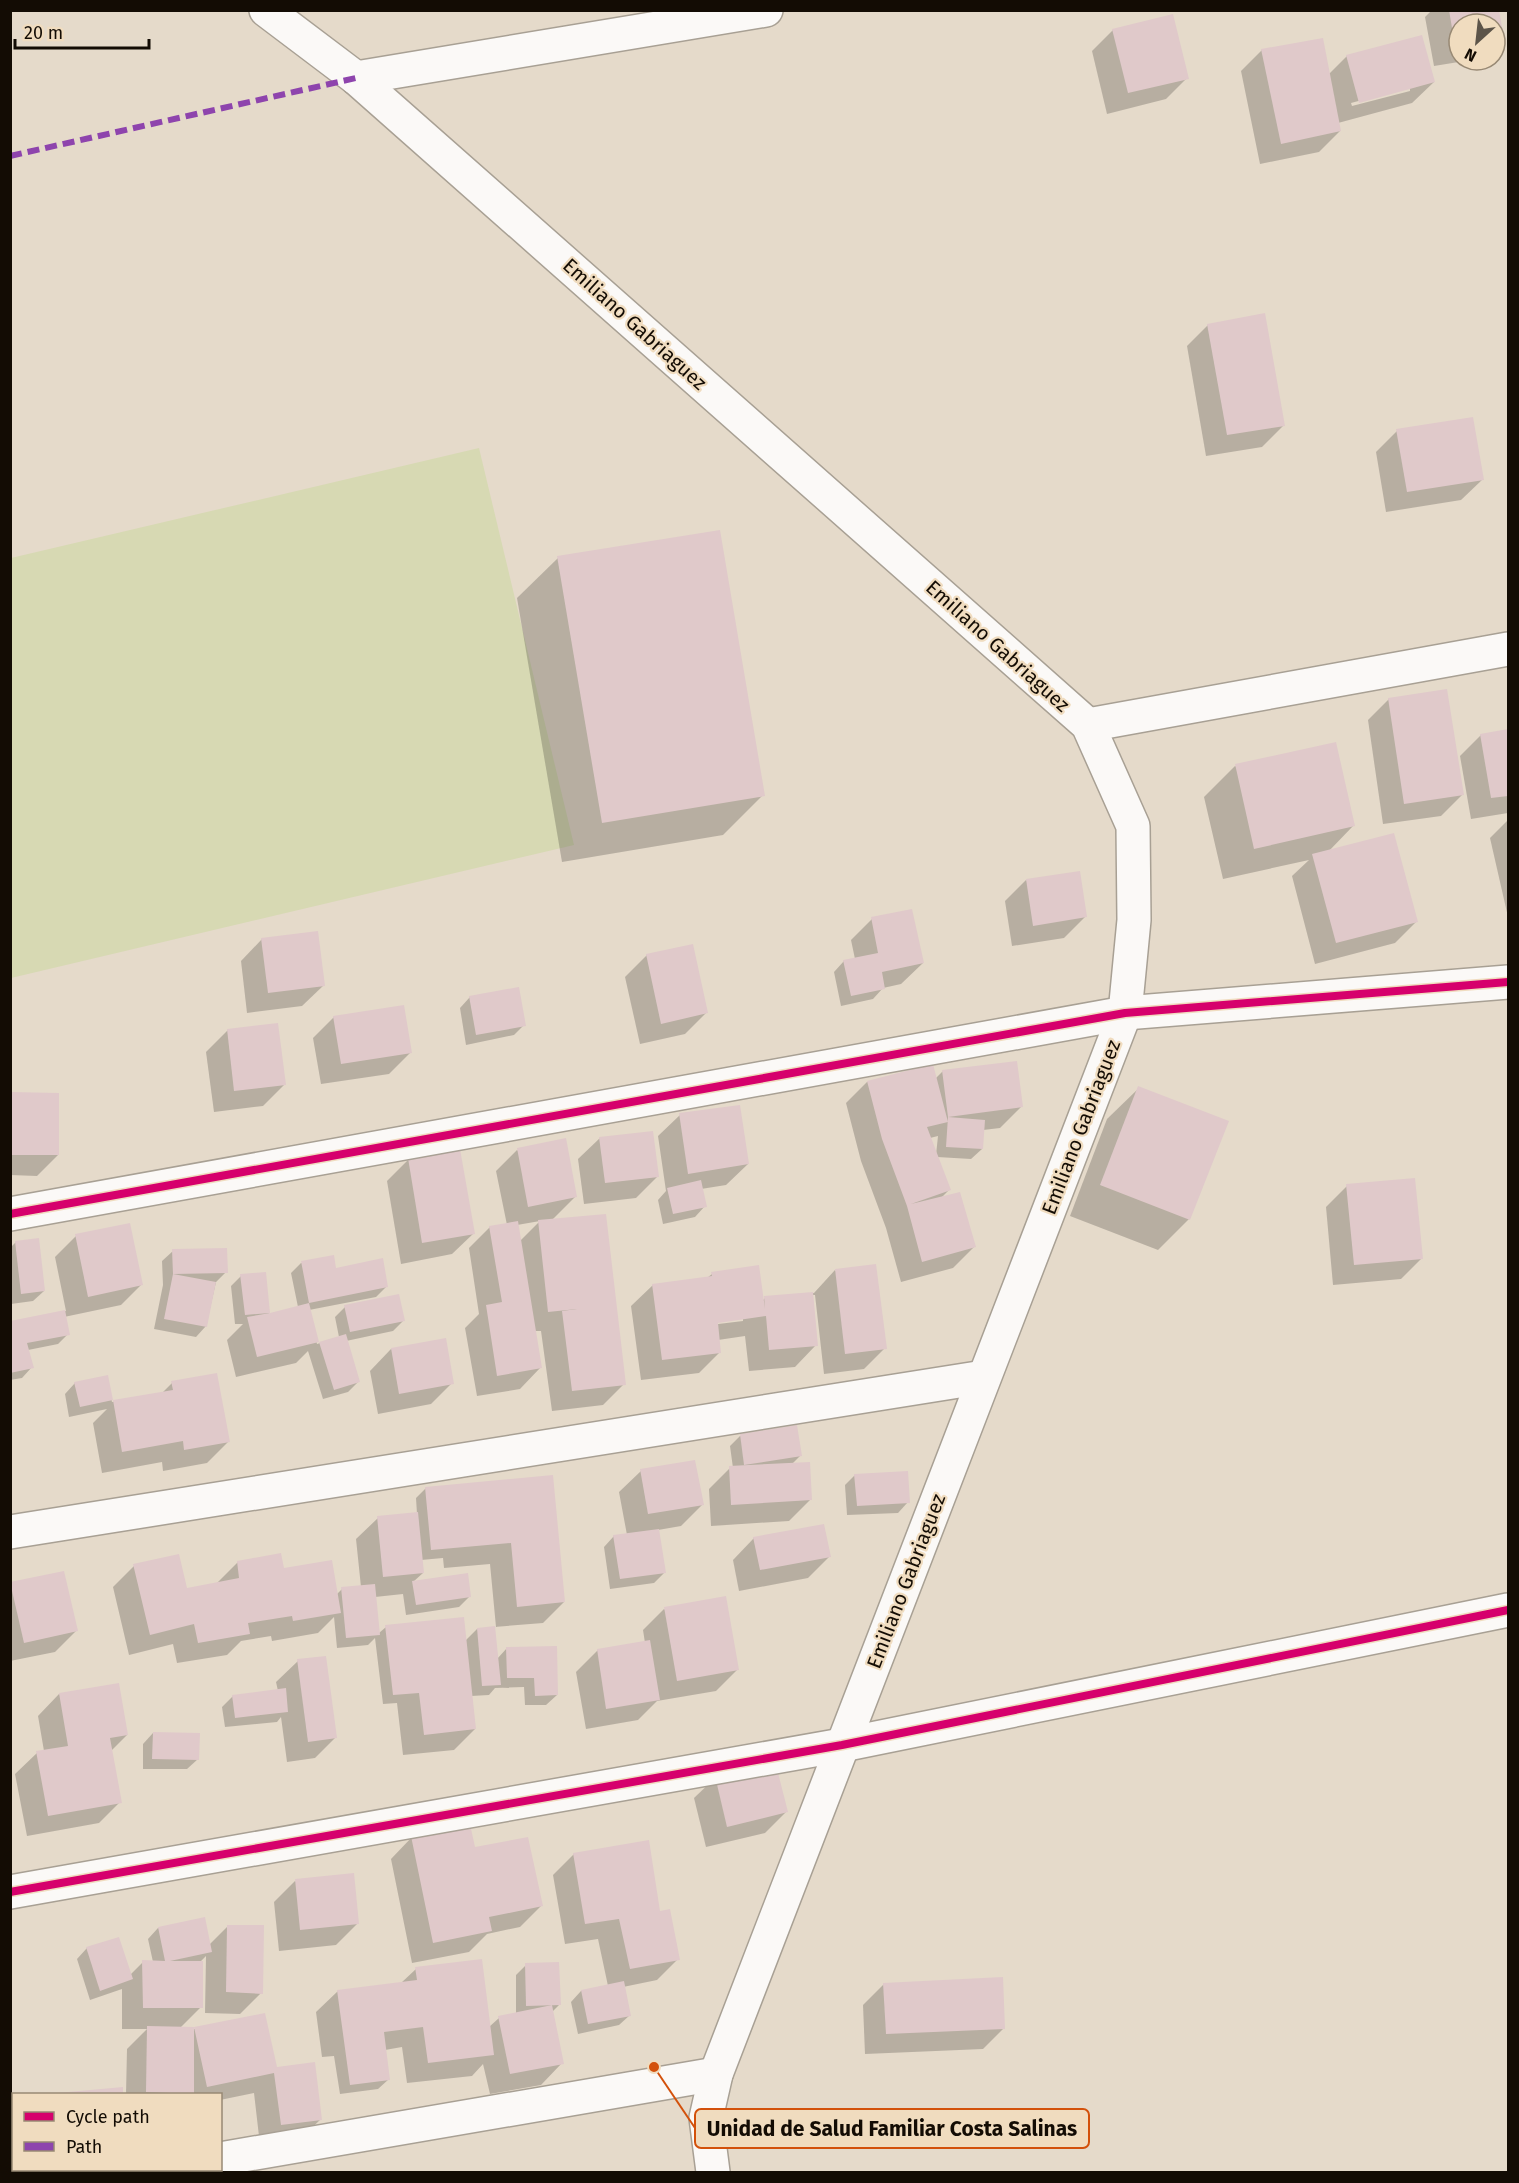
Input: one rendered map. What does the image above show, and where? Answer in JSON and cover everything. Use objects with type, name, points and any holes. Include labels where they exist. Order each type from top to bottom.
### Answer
[{"type":"street","name":"Emiliano Gabriaguez","points":[[266,10],[356,78],[1088,725],[1133,826],[1134,920],[1125,1013],[716,2074],[706,2118],[713,2172]]},
{"type":"street","points":[[356,78],[766,10]]},
{"type":"street","points":[[1088,725],[1509,649]]},
{"type":"street","points":[[10,1214],[1125,1013],[1509,982]]},
{"type":"street","points":[[10,1532],[984,1377]]},
{"type":"street","points":[[10,1892],[842,1745],[1509,1610]]},
{"type":"street","points":[[222,2159],[716,2074]]},
{"type":"green space","points":[[479,448],[574,845],[11,978],[11,558]]},
{"type":"building","points":[[1449,10],[1499,10],[1499,12],[1449,12]]},
{"type":"building","points":[[1173,14],[1189,79],[1128,93],[1112,29]]},
{"type":"building","points":[[1422,35],[1435,82],[1359,103],[1346,55]]},
{"type":"building","points":[[1323,38],[1341,131],[1281,144],[1261,49]]},
{"type":"building","points":[[1265,313],[1285,426],[1227,435],[1207,324]]},
{"type":"building","points":[[1473,417],[1484,480],[1407,492],[1396,429]]},
{"type":"building","points":[[720,530],[765,796],[602,823],[557,556]]},
{"type":"building","points":[[1447,689],[1464,795],[1404,804],[1388,698]]},
{"type":"building","points":[[1508,729],[1508,796],[1491,798],[1480,734]]},
{"type":"building","points":[[1336,742],[1355,826],[1254,849],[1235,764]]},
{"type":"building","points":[[1394,833],[1418,922],[1336,943],[1312,854]]},
{"type":"building","points":[[1080,871],[1087,917],[1033,926],[1026,879]]},
{"type":"building","points":[[912,909],[924,963],[882,972],[885,989],[851,996],[843,960],[878,953],[871,917]]},
{"type":"building","points":[[318,931],[325,986],[268,993],[261,938]]},
{"type":"building","points":[[693,944],[708,1013],[661,1024],[646,954]]},
{"type":"building","points":[[519,987],[526,1026],[476,1035],[469,996]]},
{"type":"building","points":[[404,1005],[412,1053],[341,1064],[333,1016]]},
{"type":"building","points":[[278,1023],[286,1085],[234,1091],[227,1029]]},
{"type":"building","points":[[1017,1061],[1023,1107],[948,1117],[942,1070]]},
{"type":"building","points":[[933,1064],[948,1122],[927,1127],[951,1190],[911,1204],[960,1192],[976,1247],[922,1262],[907,1206],[882,1139],[867,1081]]},
{"type":"building","points":[[1138,1086],[1229,1121],[1190,1220],[1100,1185]]},
{"type":"building","points":[[10,1092],[59,1093],[59,1155],[10,1155]]},
{"type":"building","points":[[740,1105],[749,1164],[688,1174],[679,1113]]},
{"type":"building","points":[[948,1117],[985,1120],[983,1149],[946,1147]]},
{"type":"building","points":[[653,1131],[659,1177],[605,1183],[599,1137]]},
{"type":"building","points":[[566,1138],[577,1197],[528,1207],[517,1148]]},
{"type":"building","points":[[460,1149],[475,1234],[422,1243],[408,1158]]},
{"type":"building","points":[[1415,1178],[1423,1259],[1354,1265],[1346,1184]]},
{"type":"building","points":[[701,1180],[707,1207],[673,1214],[667,1188]]},
{"type":"building","points":[[606,1214],[626,1385],[572,1391],[562,1311],[577,1309],[548,1312],[538,1220]]},
{"type":"building","points":[[518,1221],[542,1368],[497,1376],[486,1305],[502,1302],[489,1226]]},
{"type":"building","points":[[130,1223],[143,1285],[88,1297],[75,1234]]},
{"type":"building","points":[[39,1238],[45,1291],[21,1294],[15,1241]]},
{"type":"building","points":[[227,1248],[228,1273],[173,1274],[172,1249]]},
{"type":"building","points":[[334,1255],[336,1268],[383,1258],[388,1287],[309,1303],[301,1261]]},
{"type":"building","points":[[876,1264],[887,1349],[845,1354],[835,1269]]},
{"type":"building","points":[[759,1265],[765,1309],[764,1296],[813,1292],[818,1346],[769,1350],[766,1316],[718,1323],[721,1353],[662,1360],[652,1284],[712,1276],[711,1272]]},
{"type":"building","points":[[266,1272],[270,1313],[245,1315],[240,1274]]},
{"type":"building","points":[[173,1274],[216,1282],[207,1327],[164,1319]]},
{"type":"building","points":[[399,1294],[405,1321],[350,1332],[344,1305]]},
{"type":"building","points":[[309,1303],[319,1342],[257,1357],[247,1317]]},
{"type":"building","points":[[65,1310],[70,1335],[27,1343],[34,1368],[10,1373],[10,1321]]},
{"type":"building","points":[[346,1334],[360,1382],[334,1390],[319,1342]]},
{"type":"building","points":[[446,1338],[454,1384],[399,1394],[391,1348]]},
{"type":"building","points":[[217,1373],[230,1442],[184,1450],[183,1441],[122,1452],[113,1400],[173,1390],[171,1381]]},
{"type":"building","points":[[108,1375],[113,1400],[80,1407],[74,1382]]},
{"type":"building","points":[[797,1425],[802,1456],[744,1465],[740,1434]]},
{"type":"building","points":[[695,1460],[704,1505],[648,1514],[640,1469]]},
{"type":"building","points":[[810,1462],[812,1500],[731,1505],[729,1466]]},
{"type":"building","points":[[908,1471],[910,1503],[857,1506],[854,1474]]},
{"type":"building","points":[[553,1475],[565,1602],[517,1607],[511,1543],[431,1550],[425,1487]]},
{"type":"building","points":[[418,1512],[424,1573],[383,1577],[377,1516]]},
{"type":"building","points":[[824,1524],[831,1557],[760,1570],[753,1537]]},
{"type":"building","points":[[659,1529],[666,1573],[620,1579],[613,1535]]},
{"type":"building","points":[[281,1553],[284,1568],[332,1560],[341,1613],[293,1621],[292,1616],[248,1623],[250,1634],[198,1643],[194,1624],[150,1635],[133,1564],[179,1554],[187,1588],[239,1578],[237,1561]]},
{"type":"building","points":[[64,1571],[78,1631],[24,1643],[10,1582]]},
{"type":"building","points":[[468,1573],[471,1597],[416,1605],[412,1581]]},
{"type":"building","points":[[375,1584],[380,1635],[346,1638],[341,1587]]},
{"type":"building","points":[[726,1596],[739,1670],[677,1681],[664,1607]]},
{"type":"building","points":[[464,1617],[476,1729],[424,1735],[419,1693],[393,1695],[385,1625]]},
{"type":"building","points":[[495,1626],[501,1685],[482,1686],[477,1628]]},
{"type":"building","points":[[650,1640],[660,1700],[606,1709],[597,1649]]},
{"type":"building","points":[[557,1646],[558,1695],[535,1696],[534,1678],[507,1678],[506,1647]]},
{"type":"building","points":[[326,1656],[337,1738],[308,1742],[297,1659]]},
{"type":"building","points":[[119,1683],[128,1735],[110,1738],[122,1803],[48,1816],[36,1751],[68,1746],[59,1693]]},
{"type":"building","points":[[286,1688],[288,1712],[235,1718],[232,1695]]},
{"type":"building","points":[[153,1732],[200,1733],[199,1760],[152,1759]]},
{"type":"building","points":[[775,1761],[788,1812],[727,1827],[715,1776]]},
{"type":"building","points":[[470,1824],[475,1847],[528,1837],[543,1906],[489,1917],[492,1931],[433,1943],[411,1836]]},
{"type":"building","points":[[649,1840],[660,1911],[670,1909],[680,1960],[630,1969],[619,1919],[585,1924],[573,1853]]},
{"type":"building","points":[[354,1873],[359,1924],[300,1930],[295,1879]]},
{"type":"building","points":[[205,1917],[212,1952],[170,1961],[203,1961],[203,2008],[143,2008],[142,1960],[165,1961],[158,1927]]},
{"type":"building","points":[[227,1925],[264,1925],[263,1994],[226,1992]]},
{"type":"building","points":[[119,1937],[133,1979],[100,1991],[86,1947]]},
{"type":"building","points":[[482,1959],[494,2055],[428,2063],[423,2027],[384,2032],[390,2080],[350,2085],[337,1990],[417,1980],[415,1967]]},
{"type":"building","points":[[559,1962],[561,2005],[526,2006],[525,1963]]},
{"type":"building","points":[[1003,1977],[1005,2029],[886,2034],[883,1983]]},
{"type":"building","points":[[624,1981],[631,2016],[588,2024],[581,1990]]},
{"type":"building","points":[[552,2005],[564,2064],[510,2074],[498,2016]]},
{"type":"building","points":[[265,2013],[277,2067],[315,2062],[322,2120],[281,2125],[274,2073],[207,2087],[194,2027]]},
{"type":"building","points":[[147,2026],[194,2027],[194,2093],[146,2092]]},
{"type":"building","points":[[123,2087],[123,2093],[57,2093]]},
{"type":"marked path","points":[[10,156],[356,78]]},
{"type":"cycle path","points":[[10,1214],[1125,1013],[1508,982]]},
{"type":"cycle path","points":[[10,1892],[842,1745],[1508,1610]]},
{"type":"place","name":"Unidad de Salud Familiar Costa Salinas","points":[[654,2067]]}]
